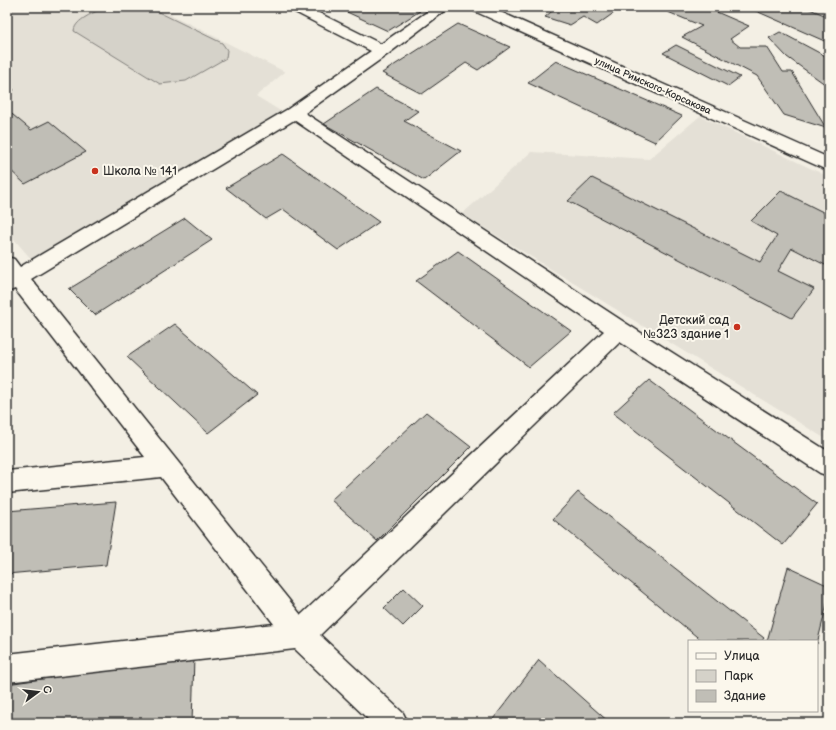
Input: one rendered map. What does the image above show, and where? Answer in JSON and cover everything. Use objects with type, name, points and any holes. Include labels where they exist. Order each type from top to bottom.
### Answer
[{"type":"street","points":[[296,7],[382,51]]},
{"type":"street","points":[[393,723],[300,635],[166,466],[11,275],[294,113],[443,7]]},
{"type":"street","name":"улица Римского-Корсакова","points":[[477,7],[829,165]]},
{"type":"street","points":[[294,113],[619,330],[829,465]]},
{"type":"street","points":[[7,668],[300,635],[619,330]]},
{"type":"street","points":[[7,482],[166,466]]},
{"type":"shaded area","name":"Школа № 141","points":[[7,7],[156,7],[285,72],[256,96],[282,112],[32,260],[7,231]]},
{"type":"shaded area","name":"Детский сад №323 здание 1","points":[[700,116],[829,177],[829,441],[462,214],[531,152],[649,159]]},
{"type":"green space","points":[[104,7],[148,7],[222,43],[227,50],[226,58],[186,81],[160,84],[74,31],[78,23]]},
{"type":"building","points":[[336,7],[410,7],[420,11],[388,31]]},
{"type":"building","points":[[557,7],[622,7],[597,25],[583,17],[570,25],[545,17]]},
{"type":"building","points":[[668,7],[705,7],[749,26],[730,39],[740,47],[767,47],[783,72],[792,72],[826,128],[784,115],[757,76],[682,37],[702,26],[663,10]]},
{"type":"building","points":[[747,7],[805,7],[829,17],[829,43]]},
{"type":"building","points":[[458,24],[510,47],[478,70],[466,63],[422,94],[382,73]]},
{"type":"building","points":[[780,32],[829,58],[829,87],[787,57],[769,38]]},
{"type":"building","points":[[676,45],[740,77],[728,86],[663,53]]},
{"type":"building","points":[[556,61],[682,116],[655,142],[528,83]]},
{"type":"building","points":[[7,84],[14,90],[7,93]]},
{"type":"building","points":[[376,89],[418,111],[404,121],[461,151],[424,180],[324,124]]},
{"type":"building","points":[[7,110],[31,130],[49,121],[86,152],[25,184],[7,167]]},
{"type":"building","points":[[283,154],[379,222],[338,250],[283,209],[266,219],[226,188]]},
{"type":"building","points":[[592,178],[760,262],[777,236],[751,221],[781,191],[829,215],[829,267],[792,248],[778,271],[814,289],[792,318],[568,201]]},
{"type":"building","points":[[185,218],[212,240],[95,315],[69,289]]},
{"type":"building","points":[[458,251],[571,331],[529,367],[416,281]]},
{"type":"building","points":[[175,324],[257,395],[208,433],[127,357]]},
{"type":"building","points":[[649,380],[817,504],[783,545],[613,413]]},
{"type":"building","points":[[426,412],[471,447],[377,541],[331,500]]},
{"type":"building","points":[[578,492],[764,638],[763,640],[701,640],[553,519]]},
{"type":"building","points":[[116,502],[106,565],[7,574],[7,511]]},
{"type":"building","points":[[788,567],[829,586],[829,596],[818,640],[767,640]]},
{"type":"building","points":[[404,588],[423,606],[403,626],[384,608]]},
{"type":"building","points":[[194,657],[192,723],[7,723],[7,684]]},
{"type":"building","points":[[539,660],[610,723],[490,723]]},
{"type":"place","name":"Школа № 141","points":[[95,171]]},
{"type":"place","name":"Детский сад №323 здание 1","points":[[737,327]]}]
